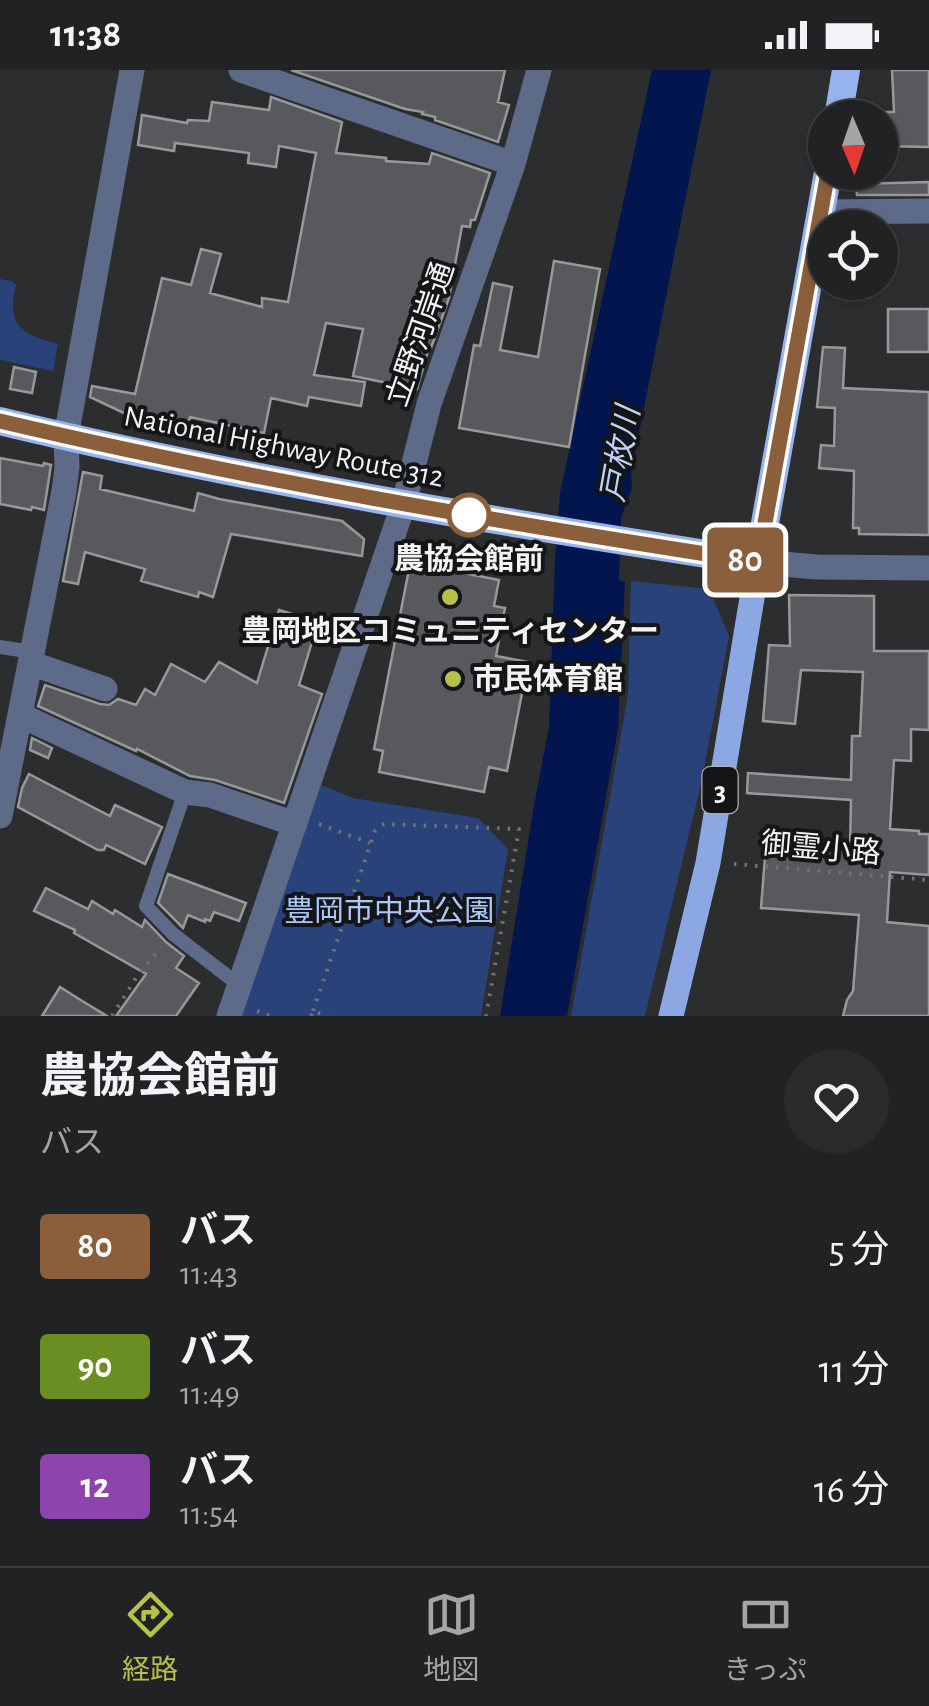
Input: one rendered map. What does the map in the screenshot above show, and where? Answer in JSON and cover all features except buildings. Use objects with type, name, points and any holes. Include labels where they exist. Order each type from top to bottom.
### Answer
[{"type":"highway","points":[[841,100],[846,70]]},
{"type":"highway","points":[[758,562],[808,284]]},
{"type":"highway","name":"National Highway Route 312","points":[[0,421],[230,472],[758,562]]},
{"type":"main road","name":"3","points":[[672,1016],[708,863],[758,562]]},
{"type":"street","points":[[0,816],[64,491],[66,437],[132,70]]},
{"type":"street","points":[[241,70],[513,164]]},
{"type":"street","name":"立野河岸通","points":[[229,1016],[404,504],[428,404],[513,164],[540,70]]},
{"type":"street","points":[[898,211],[929,211]]},
{"type":"street","points":[[758,562],[929,568]]},
{"type":"street","points":[[31,658],[105,689]]},
{"type":"street","points":[[20,716],[184,792],[210,795],[297,820]]},
{"type":"lane","points":[[0,646],[31,658]]},
{"type":"lane","points":[[184,792],[146,906],[173,934],[239,985]]},
{"type":"path","points":[[297,820],[370,843]]},
{"type":"path","points":[[328,1016],[312,1014],[370,843],[375,831],[384,824],[519,830],[486,1016]]},
{"type":"path","name":"御霊小路","points":[[708,863],[929,880]]},
{"type":"path","points":[[112,1016],[136,978],[173,934]]},
{"type":"green space","points":[[0,279],[16,285],[13,310],[20,326],[58,344],[53,371],[0,360]]},
{"type":"green space","points":[[631,581],[709,589],[729,636],[701,784],[645,1016],[571,1016],[628,695]]},
{"type":"green space","name":"豊岡市中央公園","points":[[321,785],[353,798],[478,818],[508,849],[481,1016],[242,1016]]},
{"type":"water","name":"戸枚川","points":[[652,70],[711,70],[631,473],[632,488],[621,518],[619,580],[625,582],[618,729],[567,1016],[500,1016],[549,727],[560,493]]},
{"type":"bus line","name":"80","points":[[0,421],[230,472],[758,562],[825,190]]},
{"type":"place","name":"農協会館前","points":[[469,515]]},
{"type":"place","name":"豊岡地区コミュニティセンター","points":[[450,597]]},
{"type":"place","name":"市民体育館","points":[[453,679]]}]
